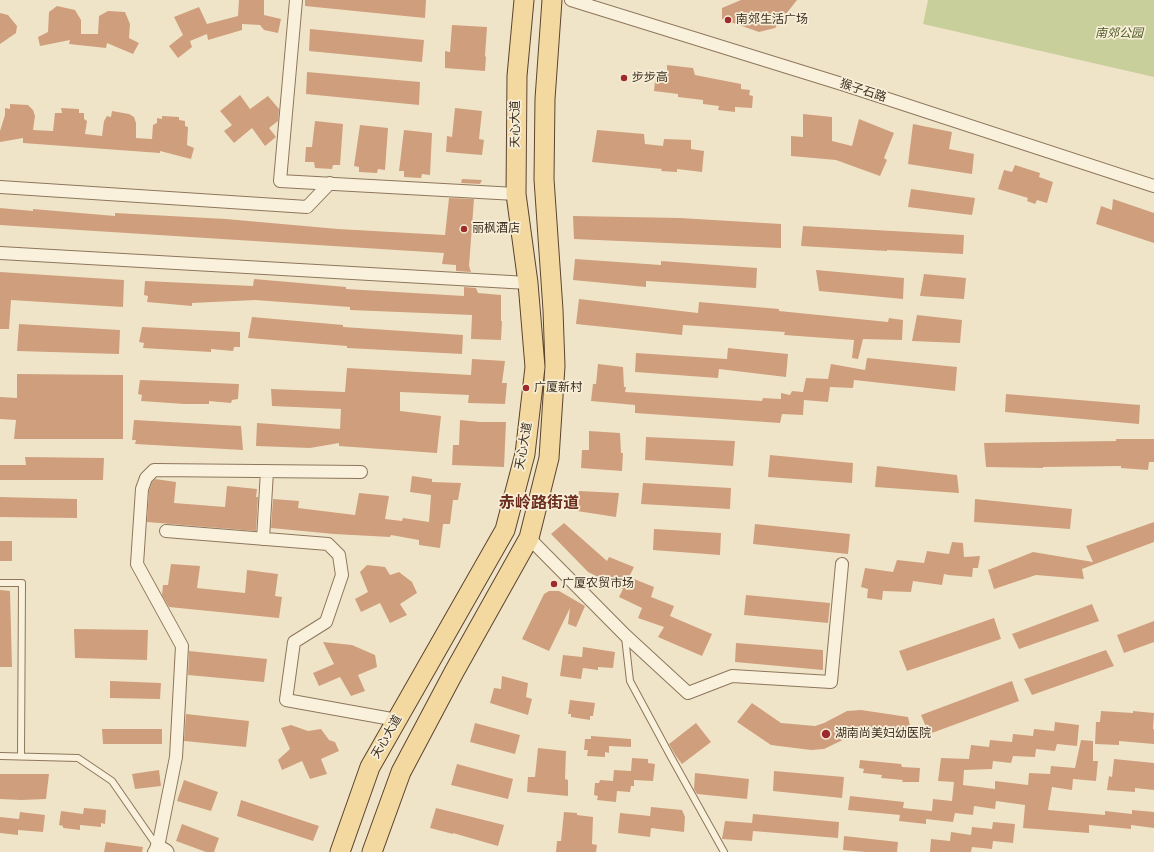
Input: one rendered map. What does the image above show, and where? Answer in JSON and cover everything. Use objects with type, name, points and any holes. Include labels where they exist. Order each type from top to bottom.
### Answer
[{"type":"main road","name":"天心大道","points":[[340,852],[370,767],[505,530],[525,454],[535,367],[528,282],[516,194],[517,76],[524,0]]},
{"type":"main road","name":"天心大道","points":[[372,852],[401,772],[454,672],[529,538],[549,458],[555,366],[553,310],[544,179],[545,99],[552,0]]},
{"type":"street","points":[[296,0],[280,181],[516,194]]},
{"type":"street","name":"猴子石路","points":[[571,0],[845,86],[1154,186]]},
{"type":"street","points":[[0,188],[308,207],[330,183]]},
{"type":"street","points":[[0,252],[528,282]]},
{"type":"street","points":[[159,850],[176,757],[182,646],[137,564],[142,490],[146,478],[154,470],[361,472]]},
{"type":"street","points":[[262,538],[267,471]]},
{"type":"street","points":[[166,531],[328,544],[339,555],[342,574],[326,622],[294,642],[286,700],[397,720]]},
{"type":"street","points":[[529,538],[625,635],[688,693],[732,676],[831,682],[842,564]]},
{"type":"lane","points":[[0,583],[22,583],[21,756]]},
{"type":"lane","points":[[625,635],[630,681],[724,852]]},
{"type":"lane","points":[[0,756],[78,758],[112,781],[159,850]]},
{"type":"green space","name":"南郊公园","points":[[928,0],[1154,0],[1154,77],[923,24]]},
{"type":"building","points":[[239,0],[264,0],[264,15],[281,19],[278,33],[264,30],[260,25],[242,24],[242,30],[208,40],[207,34],[190,41],[192,47],[178,58],[169,46],[183,35],[174,17],[199,7],[207,24],[238,16]]},
{"type":"building","points":[[305,0],[426,0],[425,18],[305,6]]},
{"type":"building","points":[[741,0],[797,0],[775,28],[759,32],[722,19],[722,8]]},
{"type":"building","points":[[57,6],[75,10],[81,20],[81,34],[98,34],[99,16],[108,11],[125,12],[130,24],[129,38],[139,43],[133,54],[107,43],[106,48],[69,44],[70,40],[40,46],[38,37],[48,32],[49,12]]},
{"type":"building","points":[[0,13],[8,15],[17,26],[16,33],[0,44]]},
{"type":"building","points":[[452,25],[487,27],[485,71],[445,68],[445,51],[450,52]]},
{"type":"building","points":[[310,29],[424,40],[422,62],[309,51]]},
{"type":"building","points":[[667,65],[693,68],[695,75],[741,84],[741,89],[750,90],[749,95],[753,96],[752,108],[735,107],[735,112],[718,110],[719,106],[703,104],[703,100],[678,97],[678,94],[654,91],[656,71],[667,72]]},
{"type":"building","points":[[307,72],[420,82],[419,105],[306,94]]},
{"type":"building","points":[[240,95],[250,109],[268,96],[279,109],[278,121],[269,128],[276,137],[265,146],[252,128],[234,143],[224,131],[232,125],[220,111]]},
{"type":"building","points":[[10,104],[28,105],[33,110],[35,116],[33,130],[53,131],[55,113],[62,113],[61,108],[79,109],[79,113],[84,113],[84,119],[87,121],[85,134],[102,136],[104,121],[107,116],[111,117],[112,111],[129,114],[134,117],[136,123],[136,138],[152,139],[153,125],[157,123],[157,118],[162,119],[162,116],[179,117],[179,120],[185,121],[185,126],[188,127],[187,145],[194,148],[191,159],[160,151],[160,153],[23,143],[23,138],[0,142],[0,131],[5,115],[5,108],[10,109]]},
{"type":"building","points":[[455,108],[482,111],[479,139],[484,140],[482,155],[446,152],[447,136],[452,137]]},
{"type":"building","points":[[803,114],[832,117],[832,141],[852,146],[859,119],[894,133],[884,158],[887,160],[880,176],[836,160],[791,156],[791,136],[803,137]]},
{"type":"building","points":[[315,121],[343,124],[340,165],[333,165],[332,169],[315,168],[314,162],[305,162],[306,147],[312,147]]},
{"type":"building","points":[[913,124],[952,132],[949,149],[974,154],[972,174],[908,164]]},
{"type":"building","points":[[360,125],[388,128],[385,170],[378,169],[377,173],[359,172],[359,167],[354,166]]},
{"type":"building","points":[[404,130],[432,133],[430,175],[422,174],[421,178],[404,177],[404,171],[399,171]]},
{"type":"building","points":[[597,130],[644,134],[645,144],[663,146],[664,139],[691,140],[691,149],[704,151],[702,172],[677,169],[677,172],[661,171],[662,169],[592,162]]},
{"type":"building","points":[[1015,165],[1040,173],[1039,177],[1053,182],[1047,203],[1037,200],[1035,204],[1027,201],[1028,198],[998,189],[1004,170],[1012,172]]},
{"type":"building","points":[[462,179],[482,180],[480,184],[461,183]]},
{"type":"building","points":[[911,189],[975,198],[972,215],[908,207]]},
{"type":"building","points":[[449,198],[474,199],[469,266],[471,272],[456,271],[456,265],[442,264],[444,253],[0,225],[0,208],[33,211],[33,209],[115,216],[115,213],[226,219],[338,229],[445,235]]},
{"type":"building","points":[[1113,199],[1154,213],[1154,243],[1096,224],[1101,206],[1112,210]]},
{"type":"building","points":[[573,216],[680,218],[781,224],[781,248],[574,239]]},
{"type":"building","points":[[803,226],[964,235],[963,254],[801,246]]},
{"type":"building","points":[[575,259],[661,265],[661,261],[757,268],[756,288],[646,281],[646,287],[573,280]]},
{"type":"building","points":[[816,270],[904,278],[903,299],[819,291]]},
{"type":"building","points":[[0,272],[124,280],[123,307],[11,300],[9,329],[0,329]]},
{"type":"building","points":[[924,274],[966,278],[964,299],[920,296]]},
{"type":"building","points":[[254,279],[346,287],[346,289],[464,296],[464,287],[476,288],[478,293],[501,295],[501,340],[471,339],[472,315],[350,310],[350,307],[255,300],[192,303],[192,306],[147,302],[148,296],[144,295],[145,281],[253,286]]},
{"type":"building","points":[[579,299],[698,313],[699,302],[779,309],[779,311],[888,322],[889,318],[903,320],[902,340],[863,339],[858,359],[852,358],[854,340],[784,335],[785,332],[683,325],[682,335],[576,324]]},
{"type":"building","points":[[917,315],[962,320],[960,343],[912,341]]},
{"type":"building","points":[[252,317],[343,325],[343,327],[463,335],[462,354],[347,348],[347,346],[248,338]]},
{"type":"building","points":[[19,324],[120,330],[119,354],[17,351]]},
{"type":"building","points":[[142,327],[240,332],[240,347],[234,347],[233,351],[211,349],[211,352],[143,348],[144,343],[139,342]]},
{"type":"building","points":[[728,348],[788,354],[786,377],[719,369],[718,378],[635,372],[636,353],[727,359]]},
{"type":"building","points":[[867,358],[957,367],[955,391],[854,380],[853,388],[830,387],[828,402],[804,400],[803,415],[782,414],[780,423],[635,413],[635,405],[591,401],[593,384],[596,384],[598,364],[623,367],[624,387],[626,387],[625,392],[762,401],[763,398],[781,399],[781,393],[790,395],[792,391],[803,392],[806,378],[828,379],[831,364],[865,370]]},
{"type":"building","points":[[472,359],[505,361],[502,383],[507,383],[505,404],[468,403],[469,395],[400,392],[400,411],[441,416],[437,453],[339,446],[339,443],[310,448],[256,446],[257,423],[340,429],[341,409],[272,406],[271,389],[345,392],[347,368],[471,375]]},
{"type":"building","points":[[17,374],[123,375],[123,439],[14,439],[16,420],[0,419],[0,397],[17,398]]},
{"type":"building","points":[[140,380],[239,384],[238,399],[232,400],[231,403],[209,401],[209,404],[141,401],[142,395],[138,394]]},
{"type":"building","points":[[1006,394],[1140,405],[1139,424],[1005,412]]},
{"type":"building","points":[[134,420],[241,426],[243,450],[135,444],[136,440],[132,440]]},
{"type":"building","points":[[460,420],[506,422],[504,467],[452,465],[453,445],[459,445]]},
{"type":"building","points":[[589,431],[620,433],[621,453],[623,453],[622,471],[581,468],[582,450],[589,450]]},
{"type":"building","points":[[646,437],[735,441],[733,466],[645,460]]},
{"type":"building","points":[[1116,439],[1154,439],[1154,462],[1149,462],[1148,470],[1121,468],[1121,466],[1043,468],[986,467],[984,443],[1116,441]]},
{"type":"building","points":[[770,455],[853,463],[852,483],[768,477]]},
{"type":"building","points":[[25,457],[104,458],[103,480],[0,480],[0,465],[26,465]]},
{"type":"building","points":[[877,466],[957,475],[959,493],[875,487]]},
{"type":"building","points":[[412,476],[432,479],[432,482],[461,483],[458,500],[453,500],[450,524],[443,524],[440,548],[419,545],[419,540],[391,535],[390,537],[334,534],[271,528],[273,499],[299,501],[298,508],[355,515],[359,493],[389,496],[385,519],[402,521],[403,518],[429,522],[431,495],[410,492]]},
{"type":"building","points":[[155,479],[176,482],[174,503],[225,507],[227,486],[257,489],[256,531],[147,522],[149,491],[152,482]]},
{"type":"building","points":[[643,483],[731,488],[730,509],[641,504]]},
{"type":"building","points":[[579,491],[619,493],[616,517],[577,511]]},
{"type":"building","points":[[0,497],[77,499],[77,518],[0,517]]},
{"type":"building","points":[[975,499],[1072,509],[1070,529],[974,522]]},
{"type":"building","points":[[1154,522],[1154,542],[1082,569],[1084,579],[1036,575],[994,589],[988,570],[1033,552],[1093,562],[1086,546]]},
{"type":"building","points":[[564,523],[607,561],[609,557],[634,567],[629,577],[654,587],[651,597],[674,606],[670,616],[712,634],[702,656],[658,637],[664,627],[638,618],[642,608],[619,597],[623,589],[588,572],[551,534]]},
{"type":"building","points":[[755,524],[850,534],[848,554],[753,544]]},
{"type":"building","points":[[654,529],[721,533],[720,555],[653,550]]},
{"type":"building","points":[[0,541],[12,541],[12,561],[0,561]]},
{"type":"building","points":[[952,542],[963,543],[964,557],[980,556],[978,568],[973,568],[972,577],[944,574],[942,585],[913,581],[911,592],[883,591],[882,600],[867,598],[868,589],[861,587],[865,568],[893,572],[897,560],[924,563],[927,551],[949,554]]},
{"type":"building","points":[[171,564],[200,566],[197,588],[245,593],[247,570],[278,574],[275,596],[282,597],[279,618],[169,607],[162,595],[163,585],[168,585]]},
{"type":"building","points":[[367,565],[385,567],[390,575],[399,572],[412,582],[417,593],[400,604],[407,615],[390,623],[380,603],[361,612],[355,599],[368,592],[360,572]]},
{"type":"building","points":[[0,590],[10,591],[12,667],[0,667]]},
{"type":"building","points":[[549,591],[559,591],[585,606],[576,627],[568,624],[570,608],[549,651],[522,639],[544,594]]},
{"type":"building","points":[[746,595],[830,603],[828,623],[744,615]]},
{"type":"building","points":[[1092,604],[1099,621],[1019,649],[1012,634]]},
{"type":"building","points":[[994,618],[1001,639],[907,671],[899,651]]},
{"type":"building","points":[[1154,621],[1154,642],[1124,653],[1117,635]]},
{"type":"building","points":[[74,629],[148,630],[147,660],[75,658]]},
{"type":"building","points":[[323,642],[352,645],[375,655],[377,667],[358,675],[365,691],[351,696],[340,677],[319,686],[313,673],[334,664]]},
{"type":"building","points":[[736,643],[823,650],[823,670],[735,662]]},
{"type":"building","points":[[583,647],[615,652],[613,668],[598,667],[598,670],[583,668],[581,679],[560,676],[563,655],[582,657]]},
{"type":"building","points":[[1106,650],[1114,666],[1032,695],[1024,679]]},
{"type":"building","points":[[189,651],[267,659],[264,682],[188,675]]},
{"type":"building","points":[[502,676],[528,683],[526,697],[532,699],[528,715],[490,703],[494,688],[501,689]]},
{"type":"building","points":[[110,681],[161,683],[160,699],[110,698]]},
{"type":"building","points":[[1012,681],[1019,701],[929,734],[921,715]]},
{"type":"building","points":[[570,700],[595,703],[593,716],[590,716],[590,720],[571,717],[571,714],[568,714]]},
{"type":"building","points":[[752,703],[781,723],[815,726],[847,711],[861,710],[908,717],[913,739],[866,736],[849,737],[824,749],[811,750],[771,745],[737,722]]},
{"type":"building","points":[[1101,711],[1133,713],[1133,711],[1154,713],[1154,744],[1119,741],[1119,745],[1095,744],[1096,722],[1100,722]]},
{"type":"building","points":[[186,714],[249,721],[246,747],[184,741]]},
{"type":"building","points":[[1055,722],[1079,725],[1077,746],[1057,744],[1055,751],[1036,749],[1035,757],[1013,756],[1011,763],[993,761],[992,769],[964,770],[963,785],[995,789],[995,781],[1028,785],[1029,773],[1050,774],[1051,766],[1075,768],[1081,740],[1093,741],[1093,761],[1098,761],[1096,781],[1073,779],[1072,790],[1052,787],[1048,810],[1105,815],[1105,811],[1132,814],[1132,810],[1154,812],[1154,828],[1131,825],[1131,829],[1089,825],[1089,833],[1023,828],[1025,805],[996,801],[995,809],[974,806],[973,815],[955,813],[953,822],[926,819],[926,824],[899,821],[900,815],[848,810],[850,796],[904,802],[903,808],[932,811],[933,799],[952,801],[954,782],[938,781],[941,758],[969,759],[971,745],[989,747],[990,740],[1012,742],[1013,734],[1033,736],[1034,729],[1054,731]]},
{"type":"building","points":[[475,723],[520,735],[515,754],[470,742]]},
{"type":"building","points":[[696,723],[711,742],[682,764],[669,744]]},
{"type":"building","points":[[291,725],[308,731],[321,729],[329,740],[335,742],[339,751],[321,759],[327,774],[310,779],[302,761],[282,770],[278,760],[290,749],[281,728]]},
{"type":"building","points":[[102,729],[162,729],[162,744],[103,744]]},
{"type":"building","points":[[591,736],[631,739],[631,747],[609,746],[609,753],[605,752],[605,757],[587,756],[588,750],[584,750],[585,739],[591,739]]},
{"type":"building","points":[[538,748],[566,751],[565,779],[568,780],[568,796],[527,792],[528,777],[535,777]]},
{"type":"building","points":[[632,758],[648,759],[648,763],[655,764],[653,781],[634,780],[634,786],[631,786],[630,792],[617,791],[616,802],[597,800],[598,796],[594,795],[595,783],[599,783],[600,780],[613,781],[614,770],[631,771]]},
{"type":"building","points":[[1114,759],[1154,763],[1154,790],[1135,788],[1135,792],[1107,790],[1109,776],[1112,777]]},
{"type":"building","points":[[860,760],[901,764],[902,767],[920,768],[919,782],[902,782],[903,780],[881,778],[882,775],[863,773],[864,769],[859,768]]},
{"type":"building","points":[[457,764],[513,779],[508,799],[451,785]]},
{"type":"building","points":[[159,770],[161,786],[135,789],[132,774]]},
{"type":"building","points":[[774,771],[844,777],[842,798],[773,791]]},
{"type":"building","points":[[695,773],[749,779],[747,799],[697,794],[694,789]]},
{"type":"building","points":[[0,774],[49,774],[46,799],[0,799]]},
{"type":"building","points":[[184,780],[218,792],[211,811],[177,801]]},
{"type":"building","points":[[241,800],[319,826],[313,841],[237,816]]},
{"type":"building","points":[[651,807],[682,810],[685,817],[684,832],[651,828],[650,837],[618,833],[620,813],[650,816]]},
{"type":"building","points":[[84,808],[106,810],[105,824],[101,823],[101,827],[80,825],[80,830],[63,828],[63,826],[59,825],[61,811],[83,814]]},
{"type":"building","points":[[436,808],[504,825],[498,846],[430,828]]},
{"type":"building","points":[[20,812],[45,815],[43,832],[18,830],[18,835],[0,833],[0,817],[19,819]]},
{"type":"building","points":[[564,812],[577,813],[577,815],[593,817],[592,844],[597,845],[596,852],[556,852],[557,841],[561,841]]},
{"type":"building","points":[[753,814],[839,822],[838,838],[753,831],[752,841],[722,839],[725,821],[752,823]]},
{"type":"building","points":[[993,822],[1015,824],[1013,843],[993,841],[992,849],[972,847],[971,852],[930,852],[931,839],[950,841],[951,832],[971,835],[972,827],[992,829]]},
{"type":"building","points":[[182,824],[219,838],[214,852],[206,852],[176,841]]},
{"type":"building","points":[[844,836],[898,842],[897,852],[843,850]]},
{"type":"building","points":[[106,842],[143,847],[142,852],[104,852]]},
{"type":"place","name":"南郊生活广场","points":[[728,20]]},
{"type":"place","name":"步步高","points":[[624,78]]},
{"type":"place","name":"丽枫酒店","points":[[464,229]]},
{"type":"place","name":"广厦新村","points":[[526,388]]},
{"type":"place","name":"广厦农贸市场","points":[[554,584]]},
{"type":"place","name":"湖南尚美妇幼医院","points":[[826,734]]},
{"type":"district","name":"赤岭路街道","points":[[539,504]]}]
